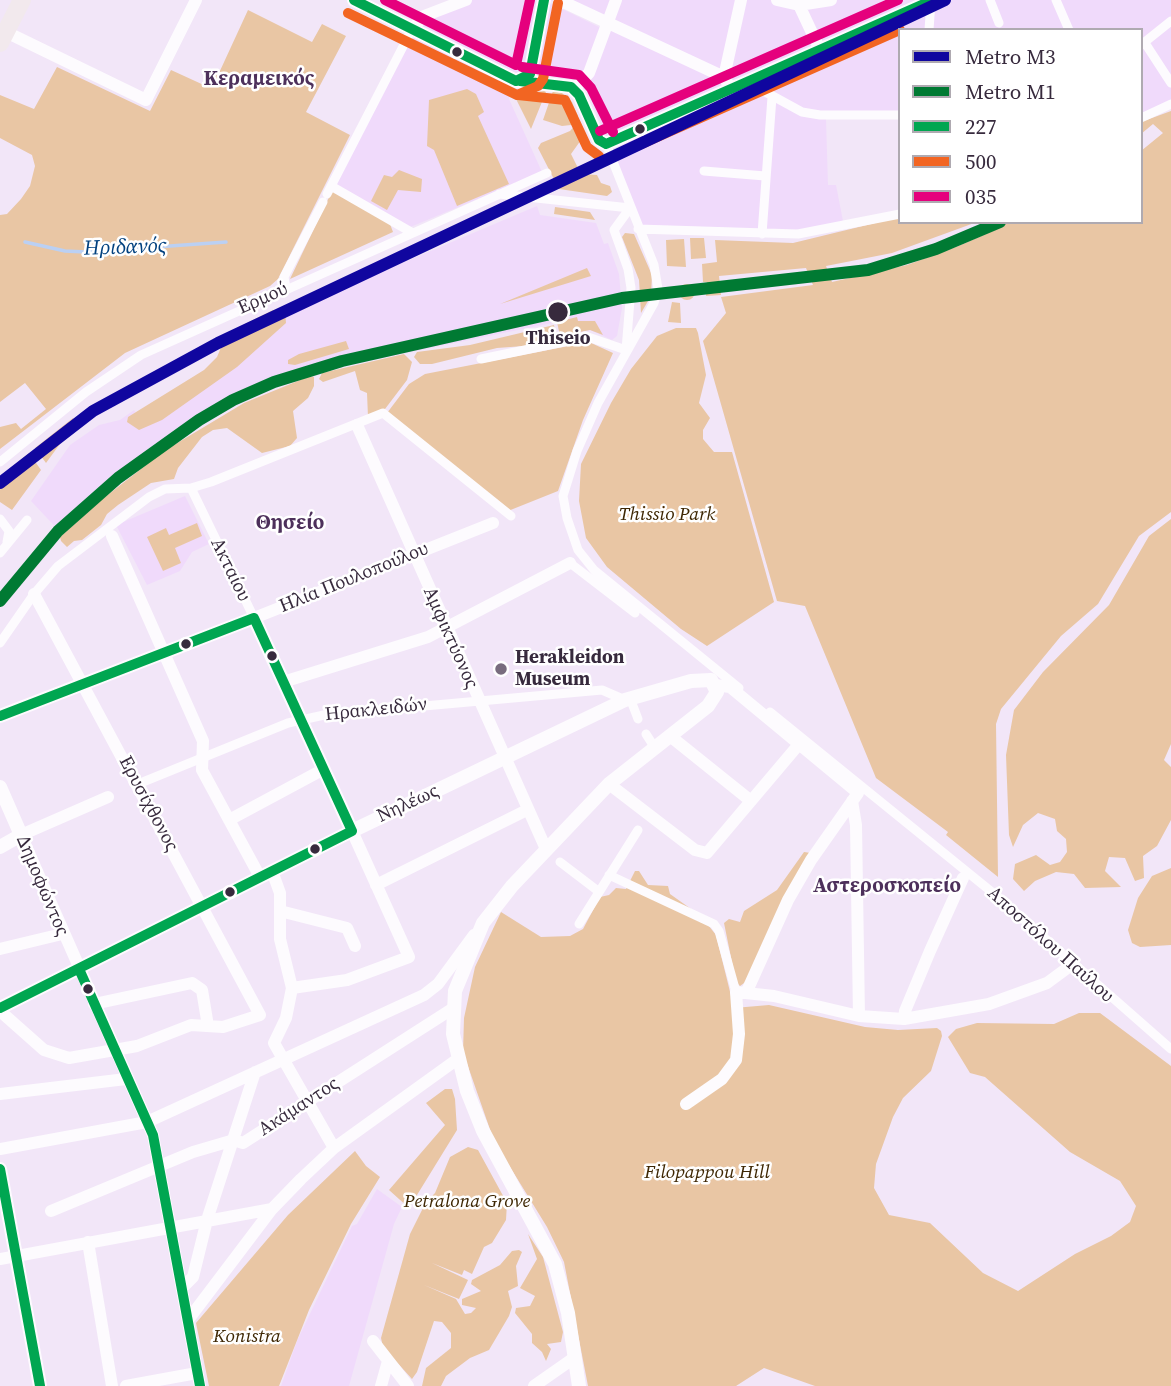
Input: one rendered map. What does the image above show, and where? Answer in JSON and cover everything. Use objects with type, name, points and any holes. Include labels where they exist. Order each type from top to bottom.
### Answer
[{"type":"main road","points":[[2,35],[22,0]]},
{"type":"street","points":[[2,35],[146,100],[196,0]]},
{"type":"street","points":[[354,0],[518,81],[574,86],[589,74],[616,0]]},
{"type":"street","points":[[286,288],[284,277],[412,29],[424,16],[466,0]]},
{"type":"street","points":[[518,81],[531,69],[544,0]]},
{"type":"street","points":[[559,0],[724,77],[732,90]]},
{"type":"street","points":[[724,77],[741,0]]},
{"type":"street","points":[[777,0],[831,0]]},
{"type":"street","points":[[606,144],[821,52],[903,6],[932,0],[929,28]]},
{"type":"street","points":[[990,0],[999,23]]},
{"type":"street","points":[[1056,0],[1068,28]]},
{"type":"street","points":[[799,2],[821,52]]},
{"type":"street","points":[[1171,21],[1143,44],[1171,83]]},
{"type":"street","points":[[531,69],[542,79],[569,82],[574,86],[599,140],[606,144],[657,273],[658,289],[652,308],[626,350],[585,431],[563,496],[573,538],[583,558],[594,569],[802,741],[707,853],[695,850],[609,784]]},
{"type":"street","points":[[749,83],[803,112],[820,115],[898,115]]},
{"type":"street","points":[[762,234],[772,97]]},
{"type":"street","points":[[1143,117],[1171,104]]},
{"type":"street","points":[[704,170],[765,176]]},
{"type":"street","name":"Ερμού","points":[[0,462],[124,364],[286,288],[547,173]]},
{"type":"street","points":[[327,194],[411,232]]},
{"type":"street","points":[[499,194],[630,208]]},
{"type":"street","points":[[626,350],[631,288],[628,269],[614,230],[630,208]]},
{"type":"street","points":[[638,229],[762,234],[820,232],[898,214]]},
{"type":"street","points":[[481,359],[588,337],[626,350]]},
{"type":"street","name":"Ηλία Πουλοπούλου","points":[[0,716],[511,516],[383,413],[357,425]]},
{"type":"street","points":[[0,643],[34,594],[58,566],[110,531],[159,491],[191,488],[357,425]]},
{"type":"street","name":"Αμφικτύονος","points":[[357,425],[546,849]]},
{"type":"street","name":"Ακταίου","points":[[191,488],[254,618],[409,957],[347,980],[292,988]]},
{"type":"street","points":[[0,519],[9,531],[6,543]]},
{"type":"street","points":[[0,553],[27,520]]},
{"type":"street","points":[[110,531],[203,741],[201,762],[229,820],[280,893],[280,939],[292,988],[286,1018],[274,1042],[334,1149]]},
{"type":"street","points":[[283,682],[428,637],[570,563]]},
{"type":"street","name":"Αποστόλου Παύλου","points":[[570,563],[705,667],[713,683],[730,687],[802,741],[858,794],[965,875],[1069,966],[1171,1049]]},
{"type":"street","name":"Ερυσίχθονος","points":[[34,594],[260,1015],[230,1026],[208,1026]]},
{"type":"street","points":[[0,1149],[147,1122],[424,995],[438,984],[483,923],[546,849],[609,784],[715,698],[713,683],[691,681],[627,699],[638,719]]},
{"type":"street","name":"Ηρακλειδών","points":[[138,784],[201,762],[300,719],[602,690],[627,699]]},
{"type":"street","name":"Νηλέως","points":[[0,1009],[352,831],[627,699]]},
{"type":"street","points":[[646,734],[654,748]]},
{"type":"street","points":[[670,736],[751,801]]},
{"type":"street","points":[[229,820],[324,769]]},
{"type":"street","name":"Δημοφώντος","points":[[0,787],[62,934],[147,1122],[161,1164],[200,1386]]},
{"type":"street","points":[[741,992],[811,860],[858,794]]},
{"type":"street","points":[[858,794],[856,825],[859,1016]]},
{"type":"street","points":[[0,847],[108,797]]},
{"type":"street","points":[[376,885],[527,810]]},
{"type":"street","points":[[579,924],[638,830]]},
{"type":"street","points":[[560,862],[598,891]]},
{"type":"street","points":[[609,875],[714,924],[741,992],[736,1060],[722,1079],[686,1104]]},
{"type":"street","points":[[904,1019],[929,951],[965,875]]},
{"type":"street","points":[[280,911],[347,928],[355,946]]},
{"type":"street","points":[[483,923],[466,958],[452,1009],[459,1058],[483,1131],[551,1253],[564,1293],[579,1386]]},
{"type":"street","points":[[0,949],[62,934]]},
{"type":"street","points":[[741,992],[859,1016],[904,1019],[989,1004],[1047,983],[1069,966]]},
{"type":"street","points":[[0,1009],[29,1038],[55,1055],[69,1059],[137,1046],[191,1025],[208,1026],[202,990],[192,983],[94,1004]]},
{"type":"street","name":"Ακάμαντος","points":[[51,1211],[161,1164],[234,1140],[243,1143],[452,1009]]},
{"type":"street","points":[[188,1320],[272,1209],[334,1149],[459,1058]]},
{"type":"street","points":[[182,1288],[193,1277],[206,1220],[256,1072]]},
{"type":"street","points":[[0,1094],[126,1079]]},
{"type":"street","points":[[0,1169],[40,1386]]},
{"type":"street","points":[[0,1259],[272,1209]]},
{"type":"street","points":[[88,1242],[112,1386]]},
{"type":"street","points":[[373,1341],[408,1386]]},
{"type":"street","points":[[534,1386],[574,1358]]},
{"type":"street","points":[[381,1386],[388,1361]]},
{"type":"street","points":[[126,1386],[153,1384],[197,1373]]},
{"type":"shaded area","points":[[471,0],[540,0],[526,68],[522,72],[516,73],[420,25]]},
{"type":"shaded area","points":[[550,0],[920,0],[733,86],[826,119],[828,185],[836,185],[843,221],[815,229],[791,230],[642,225],[587,90],[589,68],[582,71],[549,70],[538,64],[548,2],[605,30],[607,26]]},
{"type":"shaded area","points":[[947,0],[1171,0],[1171,104],[1143,116],[1143,28],[898,28],[898,118],[806,110],[763,88]]},
{"type":"shaded area","points":[[412,35],[512,88],[509,99],[542,172],[408,228],[334,187]]},
{"type":"shaded area","points":[[537,206],[540,215],[596,223],[604,244],[608,243],[619,274],[622,308],[617,336],[612,340],[590,330],[560,336],[557,322],[328,369],[259,393],[202,424],[145,463],[62,534],[31,501],[70,445],[99,425],[120,420],[134,410],[138,416],[291,314],[350,285]]},
{"type":"shaded area","points":[[185,496],[209,544],[192,552],[180,571],[147,585],[116,525]]},
{"type":"shaded area","points":[[377,1189],[402,1207],[394,1224],[349,1386],[281,1386],[297,1341],[352,1226],[357,1224]]},
{"type":"green space","points":[[248,10],[312,42],[322,24],[346,36],[306,112],[350,135],[278,279],[270,286],[125,353],[0,449],[0,427],[16,423],[21,429],[46,409],[25,383],[0,402],[0,215],[7,214],[21,199],[30,186],[35,166],[32,155],[0,138],[0,95],[34,109],[57,67],[150,111],[171,70],[206,86],[213,70],[219,73]]},
{"type":"green space","points":[[467,89],[476,94],[484,112],[478,116],[509,184],[457,206],[434,150],[427,146],[429,100]]},
{"type":"green space","points":[[553,91],[562,93],[572,102],[578,116],[571,125],[562,126],[543,120]]},
{"type":"green space","points":[[546,92],[531,129],[514,95]]},
{"type":"green space","points":[[1171,111],[1171,512],[1139,536],[1098,604],[1061,636],[1001,709],[996,724],[998,877],[946,835],[948,832],[876,778],[805,606],[777,601],[703,341],[726,313],[721,297],[813,285],[806,268],[719,276],[721,295],[706,296],[707,282],[703,282],[702,264],[717,262],[715,240],[793,243],[898,217],[898,224],[972,224],[892,253],[826,266],[832,282],[907,265],[956,247],[986,234],[982,224],[1143,224],[1143,149],[1163,133],[1153,124],[1143,132],[1143,121]]},
{"type":"green space","points":[[579,121],[581,140],[571,154],[581,174],[597,175],[601,183],[610,186],[612,192],[607,196],[559,189],[538,148],[541,143],[570,131]]},
{"type":"green space","points":[[399,170],[422,179],[421,192],[398,190],[387,210],[371,201],[384,175],[392,177]]},
{"type":"green space","points":[[332,191],[390,224],[393,232],[290,279]]},
{"type":"green space","points":[[555,207],[590,212],[595,220],[554,214]]},
{"type":"green space","points":[[625,233],[634,234],[652,275],[651,296],[641,313],[639,280],[622,237]]},
{"type":"green space","points":[[690,238],[704,238],[706,258],[691,259]]},
{"type":"green space","points":[[684,239],[686,267],[667,266],[666,240]]},
{"type":"green space","points":[[587,268],[591,276],[500,304]]},
{"type":"green space","points":[[687,284],[693,286],[693,298],[687,300],[681,298],[679,292],[681,286]]},
{"type":"green space","points":[[672,302],[680,303],[681,323],[668,322]]},
{"type":"green space","points":[[273,310],[285,311],[286,323],[237,367],[162,420],[139,430],[127,422],[128,417],[204,370],[217,357],[227,333]]},
{"type":"green space","points":[[577,317],[578,321],[595,321],[603,335],[590,330],[560,336],[557,322]]},
{"type":"green space","points":[[554,325],[556,337],[524,346],[497,348],[432,364],[420,364],[414,357],[417,352],[470,345]]},
{"type":"green space","name":"Thissio Park","points":[[676,328],[696,328],[698,333],[706,375],[699,403],[710,418],[703,430],[703,439],[714,452],[732,452],[774,602],[707,646],[681,629],[607,567],[586,538],[579,501],[581,464],[611,403],[631,369],[657,336]]},
{"type":"green space","points":[[346,341],[349,349],[295,365],[288,364],[288,360],[299,354]]},
{"type":"green space","points":[[589,342],[613,353],[583,420],[558,491],[508,511],[387,413],[409,384],[425,374]]},
{"type":"green space","points":[[404,354],[412,362],[407,380],[385,409],[368,417],[367,393],[360,390],[355,371],[323,382],[319,379],[322,373]]},
{"type":"green space","points":[[310,376],[314,377],[314,386],[308,398],[293,411],[297,438],[290,446],[262,453],[227,428],[213,430],[202,437],[178,468],[174,479],[151,483],[107,514],[101,525],[82,540],[74,541],[67,547],[61,541],[60,537],[100,501],[164,451],[244,403]]},
{"type":"green space","points":[[73,418],[76,422],[46,463],[35,448]]},
{"type":"green space","points":[[29,453],[41,470],[12,510],[0,502],[0,477]]},
{"type":"green space","points":[[1171,519],[1171,744],[1164,760],[1171,767],[1171,820],[1157,846],[1143,856],[1144,878],[1135,881],[1125,858],[1109,857],[1105,871],[1121,887],[1085,888],[1074,874],[1056,872],[1035,881],[1024,891],[1013,879],[1015,864],[1036,855],[1050,865],[1060,862],[1067,852],[1066,839],[1057,831],[1055,819],[1038,813],[1023,825],[1013,847],[1009,835],[1006,755],[1014,710],[1043,672],[1109,605],[1149,536]]},
{"type":"green space","points":[[197,523],[202,536],[175,548],[181,563],[163,571],[147,537],[166,528],[169,535]]},
{"type":"green space","points":[[804,852],[811,853],[747,981],[740,986],[736,982],[724,923],[729,919],[740,922],[744,911],[777,890]]},
{"type":"green space","points":[[1171,868],[1171,945],[1140,947],[1132,943],[1128,930],[1138,898],[1152,876]]},
{"type":"green space","name":"Filopappou Hill","points":[[635,871],[639,871],[648,885],[668,886],[670,894],[701,916],[716,935],[734,1008],[769,1005],[865,1027],[898,1030],[937,1028],[941,1031],[942,1036],[931,1071],[903,1098],[893,1117],[876,1164],[874,1188],[889,1215],[930,1223],[983,1273],[1018,1291],[1075,1254],[1111,1236],[1130,1222],[1136,1206],[1120,1181],[1070,1152],[985,1077],[970,1073],[948,1037],[956,1029],[977,1023],[1054,1024],[1079,1013],[1100,1013],[1171,1066],[1171,1386],[815,1386],[764,1368],[736,1386],[588,1386],[564,1262],[547,1227],[494,1141],[463,1052],[464,1018],[475,967],[501,912],[541,937],[570,936],[583,929],[600,897],[609,895],[616,888],[626,889]]},
{"type":"green space","points":[[445,1089],[452,1089],[455,1099],[457,1130],[409,1208],[389,1190],[445,1125],[426,1103]]},
{"type":"green space","name":"Petralona Grove","points":[[468,1147],[478,1150],[507,1203],[506,1220],[492,1243],[484,1247],[472,1274],[464,1270],[462,1275],[432,1263],[468,1280],[459,1299],[424,1285],[456,1299],[465,1314],[471,1313],[476,1308],[462,1305],[462,1299],[481,1291],[471,1284],[472,1280],[500,1265],[512,1251],[519,1250],[522,1252],[516,1266],[518,1286],[508,1291],[512,1307],[489,1350],[470,1358],[446,1376],[441,1386],[422,1386],[426,1368],[451,1348],[451,1333],[442,1322],[434,1321],[417,1372],[412,1379],[383,1347],[381,1338],[410,1234],[426,1202],[435,1193],[450,1157]]},
{"type":"green space","name":"Konistra","points":[[355,1151],[366,1166],[380,1177],[351,1224],[309,1310],[279,1386],[209,1386],[196,1323],[288,1215]]},
{"type":"green space","points":[[528,1234],[543,1257],[563,1332],[561,1342],[547,1344],[551,1349],[546,1361],[542,1352],[532,1343],[532,1334],[515,1313],[516,1308],[530,1306],[535,1296],[520,1288],[537,1259]]},
{"type":"waterway","name":"Ηριδανός","points":[[25,242],[65,251],[86,252],[226,242]]},
{"type":"metro line","name":"Μ3","points":[[0,483],[93,411],[218,343],[945,0]]},
{"type":"metro line","name":"Μ1","points":[[0,601],[58,531],[118,478],[199,420],[233,400],[274,382],[342,361],[622,298],[868,270],[936,249],[995,224]]},
{"type":"transit line","name":"227","points":[[354,0],[516,81],[530,74],[544,0]]},
{"type":"transit line","name":"035","points":[[385,0],[516,65],[530,0]]},
{"type":"transit line","name":"035","points":[[600,131],[898,0]]},
{"type":"transit line","name":"227","points":[[606,144],[933,0]]},
{"type":"transit line","name":"500","points":[[348,13],[517,95],[538,86],[543,79],[558,3]]},
{"type":"transit line","name":"500","points":[[612,157],[898,31]]},
{"type":"transit line","name":"035","points":[[522,67],[579,75],[591,88],[613,132]]},
{"type":"transit line","name":"227","points":[[520,81],[571,87],[579,95],[599,140],[606,144]]},
{"type":"transit line","name":"500","points":[[518,95],[565,100],[587,147],[599,156]]},
{"type":"transit line","name":"227","points":[[254,618],[352,831]]},
{"type":"transit line","name":"227","points":[[0,716],[254,618]]},
{"type":"transit line","name":"227","points":[[0,1008],[352,831]]},
{"type":"transit line","name":"227","points":[[79,969],[153,1135],[200,1386]]},
{"type":"transit line","name":"227","points":[[0,1169],[40,1386]]},
{"type":"place","name":"Thiseio","points":[[558,312]]},
{"type":"place","name":"Herakleidon Museum","points":[[501,669]]},
{"type":"district","name":"Κεραμεικός","points":[[259,80]]},
{"type":"district","name":"Θησείο","points":[[290,524]]},
{"type":"district","name":"Αστεροσκοπείο","points":[[887,887]]}]
